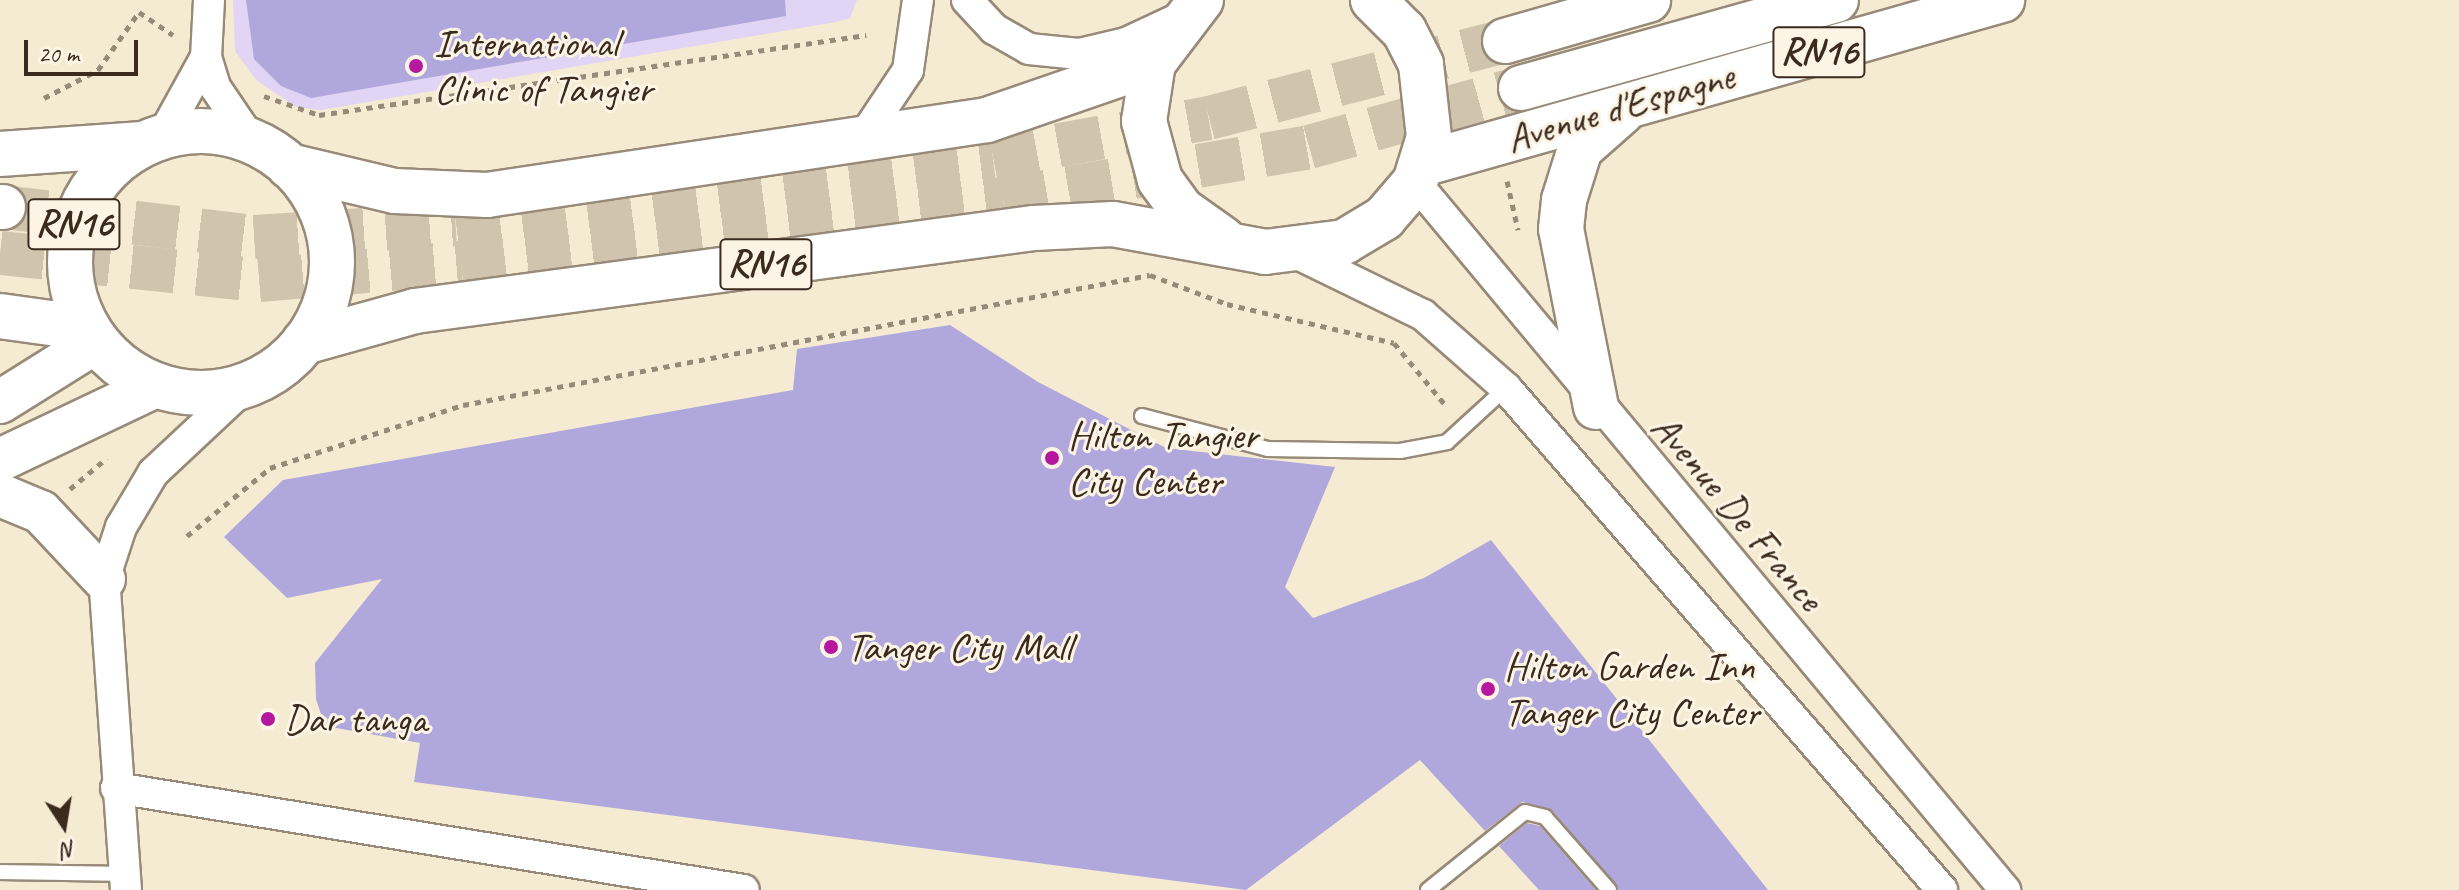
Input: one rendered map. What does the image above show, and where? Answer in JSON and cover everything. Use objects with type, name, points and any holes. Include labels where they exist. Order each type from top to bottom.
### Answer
[{"type":"main road","points":[[1373,0],[1404,31],[1421,64],[1430,100],[1419,173]]},
{"type":"main road","points":[[1505,41],[1648,0]]},
{"type":"main road","name":"RN16","points":[[1521,88],[1836,0]]},
{"type":"main road","name":"Avenue d'Espagne","points":[[1419,173],[1497,140],[2002,0]]},
{"type":"main road","name":"RN16","points":[[1192,8],[1153,63],[1144,121],[1160,180],[1182,210],[1233,244]]},
{"type":"main road","name":"RN16","points":[[289,166],[395,191],[487,195],[862,139],[1057,101],[1153,63]]},
{"type":"main road","points":[[1596,407],[1561,229],[1564,200],[1580,149],[1635,102]]},
{"type":"main road","name":"RN16","points":[[0,154],[154,139],[208,129],[251,140],[289,166],[315,195],[330,231],[333,271],[324,309],[304,342]]},
{"type":"main road","name":"RN16","points":[[154,139],[105,173],[74,224],[68,259],[91,335],[123,369],[156,386],[186,393],[247,385],[304,342],[415,311],[1034,228],[1113,224],[1298,254],[1344,242],[1384,218],[1419,173]]},
{"type":"main road","points":[[0,316],[91,335]]},
{"type":"street","points":[[209,0],[206,57],[215,87],[251,140]]},
{"type":"street","points":[[862,139],[908,70],[918,0]]},
{"type":"street","points":[[967,0],[994,29],[1029,49],[1079,54],[1126,43],[1192,8]]},
{"type":"street","points":[[154,139],[206,57]]},
{"type":"street","name":"Avenue De France","points":[[1419,173],[1596,407],[2005,890]]},
{"type":"street","points":[[1298,254],[1423,315],[1506,388],[1942,890]]},
{"type":"street","points":[[0,402],[91,335]]},
{"type":"street","points":[[124,882],[104,579],[121,527],[153,473],[247,385]]},
{"type":"street","points":[[0,460],[156,386]]},
{"type":"street","points":[[0,495],[41,512],[104,579]]},
{"type":"street","points":[[116,788],[744,890]]},
{"type":"lane","points":[[1142,416],[1268,449],[1338,453],[1400,451],[1447,442],[1466,429],[1506,388]]},
{"type":"lane","points":[[1428,890],[1525,812],[1545,817],[1609,890]]},
{"type":"lane","points":[[0,872],[124,882]]},
{"type":"path","points":[[44,98],[98,70],[139,12],[280,107],[319,115],[866,35]]},
{"type":"path","points":[[1497,140],[1519,234]]},
{"type":"path","points":[[187,536],[270,468],[463,405],[1150,275],[1227,304],[1394,343],[1466,429]]},
{"type":"shaded area","name":"International Clinic of Tangier","points":[[233,0],[857,0],[850,18],[836,22],[321,110],[296,107],[256,80],[235,51]]},
{"type":"building","name":"International Clinic of Tangier","points":[[246,0],[785,0],[786,16],[311,98],[281,86],[254,59]]},
{"type":"building","name":"Tanger City Mall","points":[[950,325],[1038,382],[1166,448],[1335,467],[1285,587],[1313,618],[1424,578],[1491,540],[1768,890],[1619,890],[1552,810],[1522,802],[1485,831],[1420,760],[1246,890],[414,782],[420,743],[325,726],[316,699],[315,663],[382,579],[287,598],[224,537],[283,480],[793,390],[797,349]]},
{"type":"building","points":[[1527,823],[1540,826],[1596,890],[1539,890],[1499,846]]},
{"type":"tunnel","points":[[3,207],[254,237],[456,224],[993,157],[1209,118],[1505,41]]},
{"type":"tunnel","points":[[0,253],[259,280],[461,263],[1003,199],[1309,147],[1521,88]]},
{"type":"place","name":"International Clinic of Tangier","points":[[416,66]]},
{"type":"place","name":"Hilton Tangier City Center","points":[[1052,458]]},
{"type":"place","name":"Tanger City Mall","points":[[831,647]]},
{"type":"place","name":"Hilton Garden Inn Tanger City Center","points":[[1488,689]]},
{"type":"place","name":"Dar tanga","points":[[268,719]]}]
